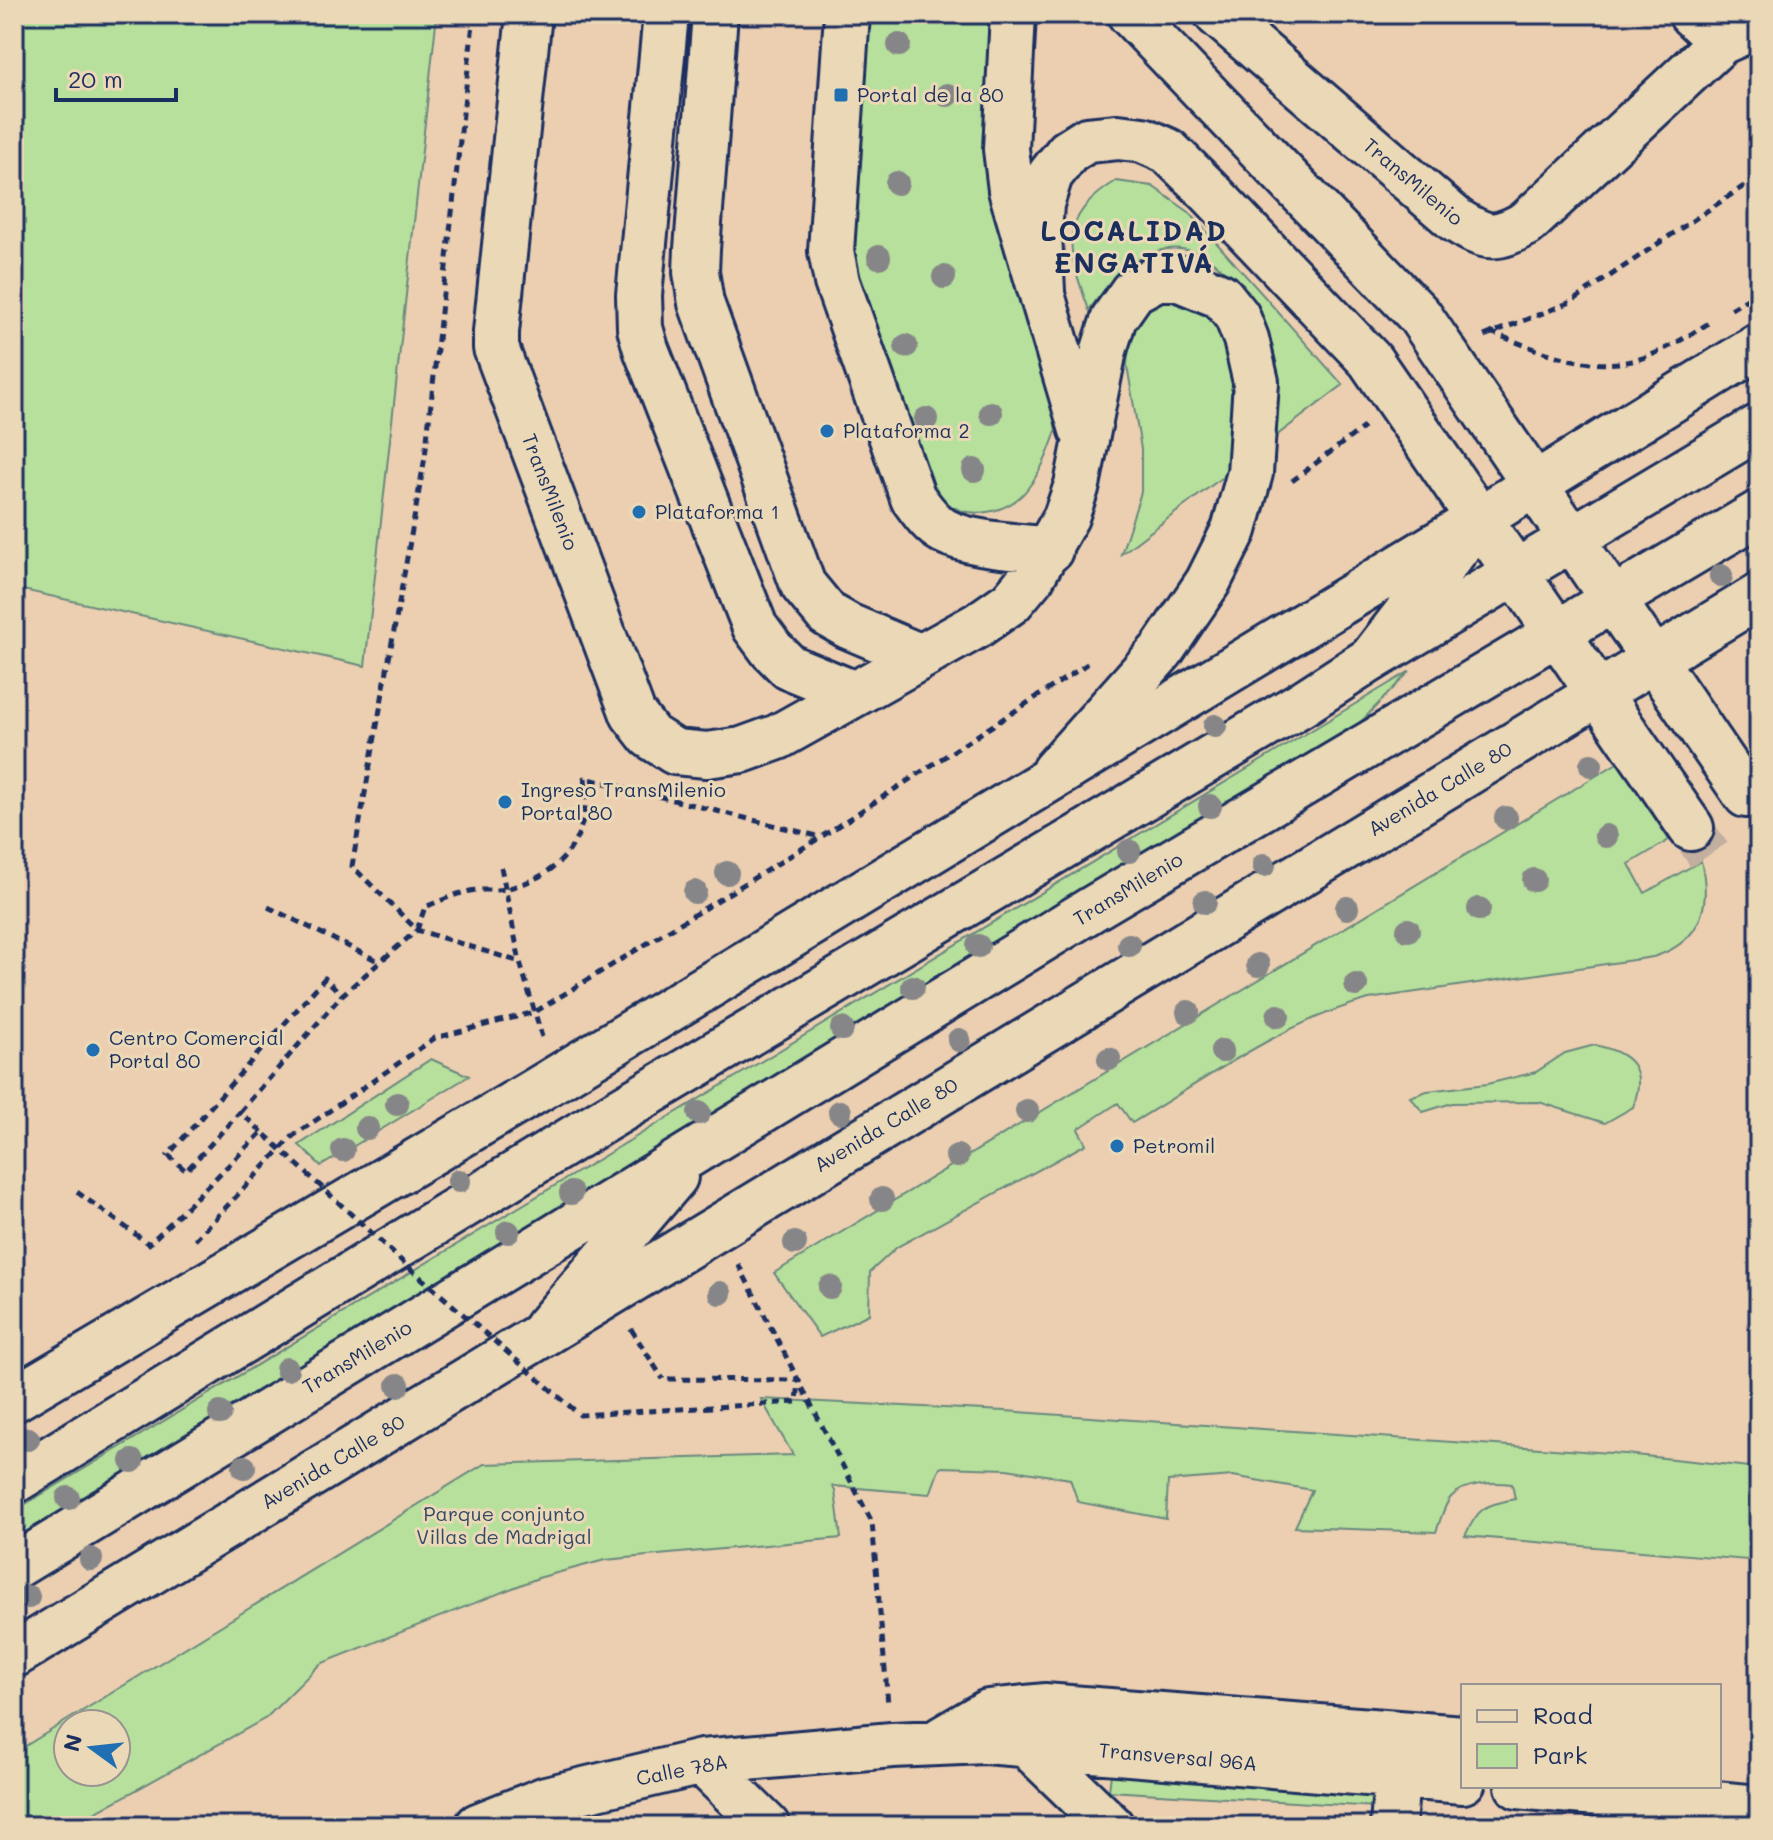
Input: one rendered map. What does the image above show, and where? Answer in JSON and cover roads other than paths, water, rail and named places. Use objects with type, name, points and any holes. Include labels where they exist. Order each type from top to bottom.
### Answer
[{"type":"main road","name":"TransMilenio","points":[[529,14],[498,303],[496,348],[633,714],[650,736],[675,752],[707,755],[742,750],[778,737],[978,625],[1011,602],[1050,550],[1066,517],[1077,485],[1104,350],[1114,318],[1133,291],[1157,278],[1177,278],[1221,296],[1237,316],[1256,382],[1250,473],[1234,530],[1208,582],[1162,650],[1042,784]]},
{"type":"main road","points":[[666,14],[639,295],[640,328],[755,627],[789,667],[855,694]]},
{"type":"main road","points":[[715,14],[697,249],[696,272],[701,303],[803,585],[827,614],[919,656]]},
{"type":"main road","points":[[847,14],[831,251],[837,282],[913,498],[927,517],[944,531],[989,542],[1050,550]]},
{"type":"main road","name":"TransMilenio","points":[[1013,14],[1006,149],[1011,190],[1085,444]]},
{"type":"main road","name":"TransMilenio","points":[[1217,14],[1456,220],[1478,234],[1501,237],[1527,223],[1724,27]]},
{"type":"main road","points":[[1145,22],[1419,315],[1746,795]]},
{"type":"main road","name":"TransMilenio","points":[[1042,291],[1041,204],[1050,175],[1068,152],[1087,140],[1118,137],[1143,140],[1168,151],[1370,360],[1691,828]]},
{"type":"main road","points":[[14,1399],[554,1079],[1759,346]]},
{"type":"main road","points":[[14,1481],[582,1133],[1759,427]]},
{"type":"main road","name":"TransMilenio","points":[[14,1567],[1092,909],[1759,513]]},
{"type":"main road","points":[[1371,659],[1479,519]]},
{"type":"main road","name":"Avenida Calle 80","points":[[14,1655],[1759,596]]},
{"type":"main road","name":"TransMilenio","points":[[539,1336],[700,1148]]},
{"type":"main road","points":[[938,1742],[988,1712],[1044,1706],[1461,1738]]},
{"type":"main road","name":"Transversal 96A","points":[[892,1745],[985,1741],[1461,1781]]},
{"type":"main road","name":"Calle 78A","points":[[478,1826],[546,1799],[702,1762],[892,1745]]},
{"type":"main road","points":[[1027,1745],[1121,1825]]},
{"type":"main road","points":[[702,1762],[767,1826]]},
{"type":"main road","points":[[1393,1826],[1397,1775]]},
{"type":"main road","points":[[1535,1788],[1659,1803],[1759,1808]]},
{"type":"tunnel","points":[[1691,828],[1709,855]]},
{"type":"place","name":"Portal de la 80","points":[[841,95]]},
{"type":"place","name":"Plataforma 2","points":[[827,431]]},
{"type":"place","name":"Plataforma 1","points":[[639,512]]},
{"type":"place","name":"Ingreso TransMilenio Portal 80","points":[[505,802]]},
{"type":"place","name":"Centro Comercial Portal 80","points":[[93,1050]]},
{"type":"place","name":"Petromil","points":[[1117,1146]]},
{"type":"district","name":"LOCALIDAD ENGATIVÁ","points":[[1134,247]]},
{"type":"park label","name":"Parque conjunto Villas de Madrigal","points":[[504,1526]]}]
